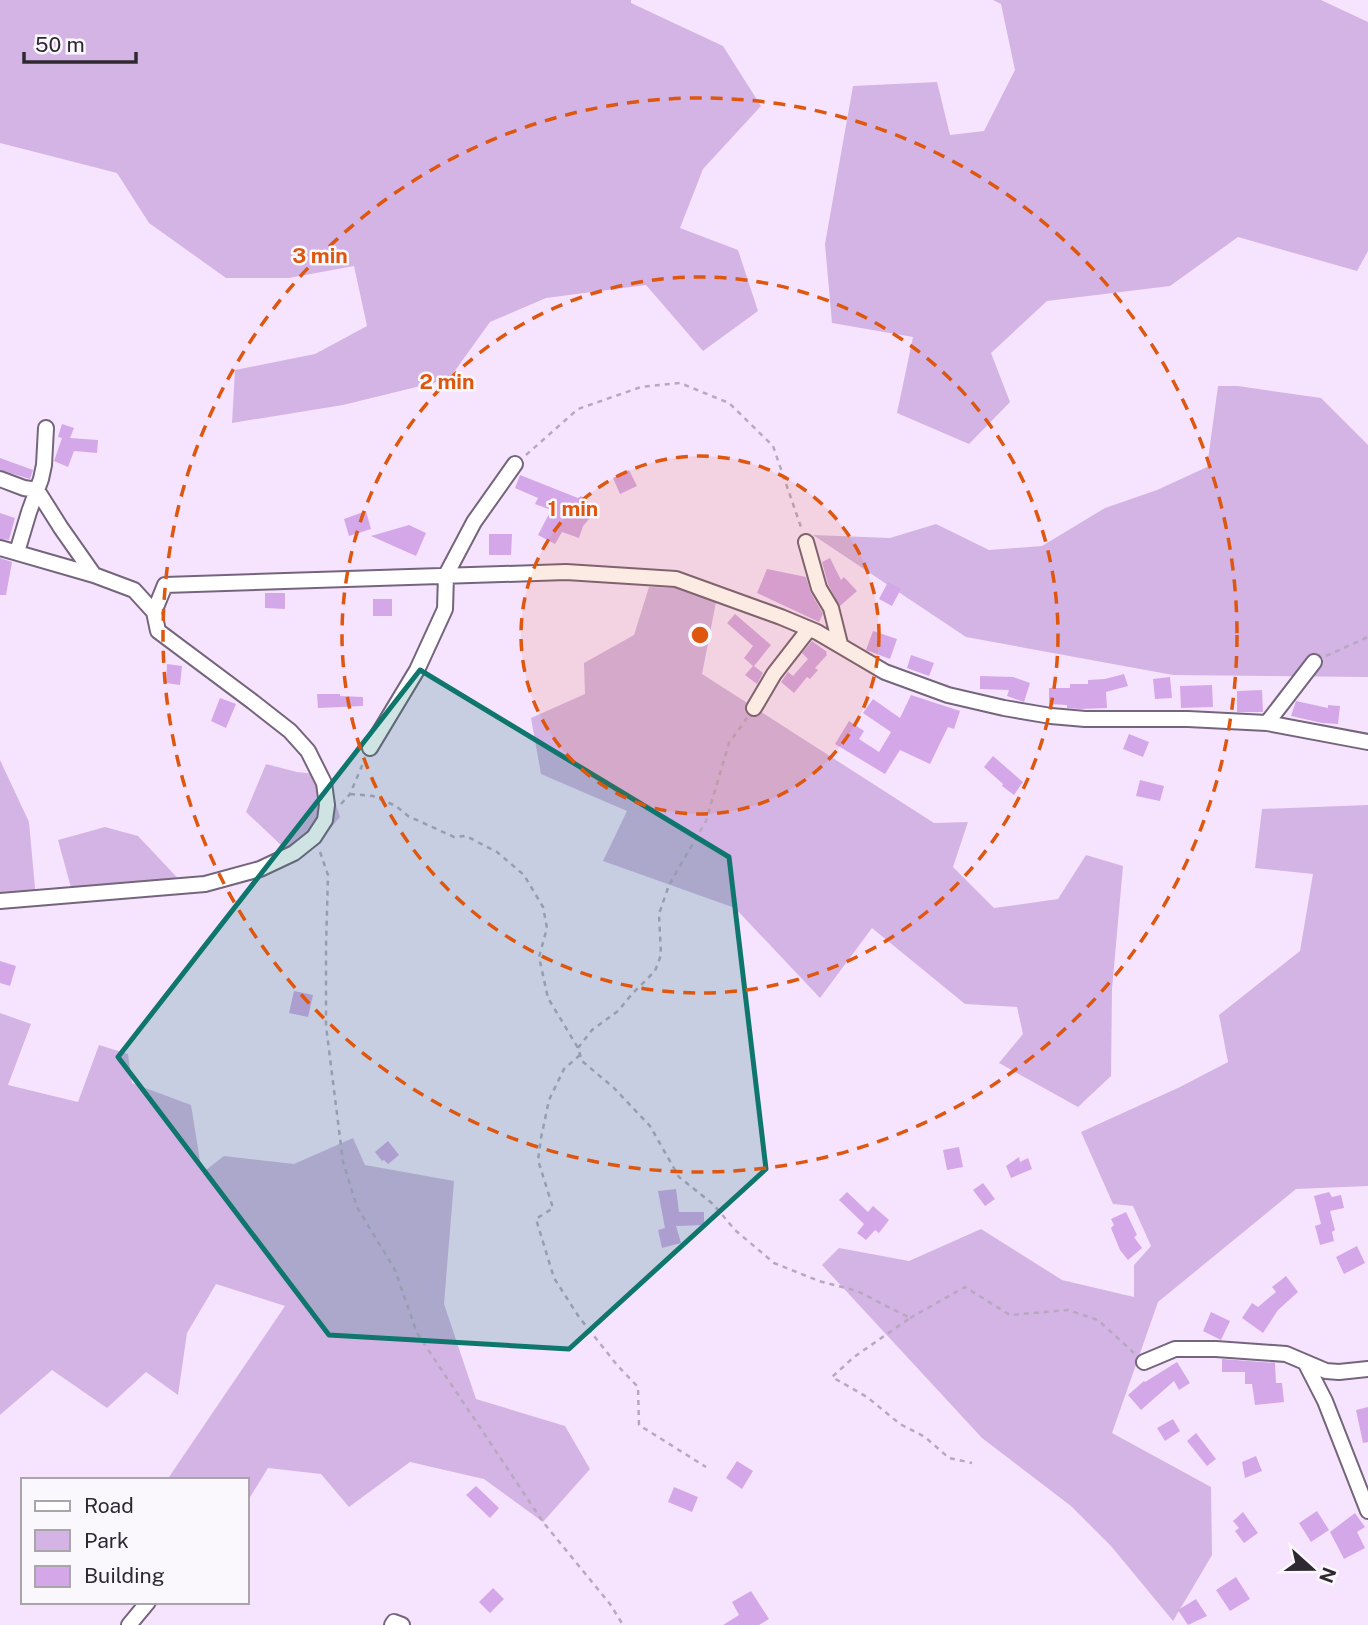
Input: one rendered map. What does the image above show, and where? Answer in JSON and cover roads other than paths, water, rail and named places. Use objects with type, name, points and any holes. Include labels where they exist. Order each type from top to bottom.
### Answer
[{"type":"street","points":[[17,552],[44,465],[46,428]]},
{"type":"street","points":[[370,748],[416,670],[445,609],[446,575],[474,522],[516,464]]},
{"type":"street","points":[[0,479],[37,490],[94,575]]},
{"type":"street","points":[[806,542],[820,587],[831,608],[840,644]]},
{"type":"street","points":[[0,548],[94,575],[134,590],[154,612],[158,631],[254,702],[290,731],[308,751],[324,783],[327,805],[325,820],[314,837],[293,853],[260,870],[205,884],[0,901]]},
{"type":"street","points":[[154,612],[165,585],[566,572],[676,579],[749,604],[809,629],[902,679],[948,695],[1051,716],[1267,723],[1368,742]]},
{"type":"street","points":[[754,708],[774,674],[809,629]]},
{"type":"street","points":[[1267,723],[1314,662]]},
{"type":"street","points":[[1144,1362],[1175,1349],[1216,1349],[1286,1354],[1326,1371],[1368,1368]]},
{"type":"street","points":[[1306,1362],[1325,1401],[1368,1511]]},
{"type":"street","points":[[130,1625],[146,1604]]},
{"type":"street","points":[[392,1625],[394,1622],[402,1625]]}]
